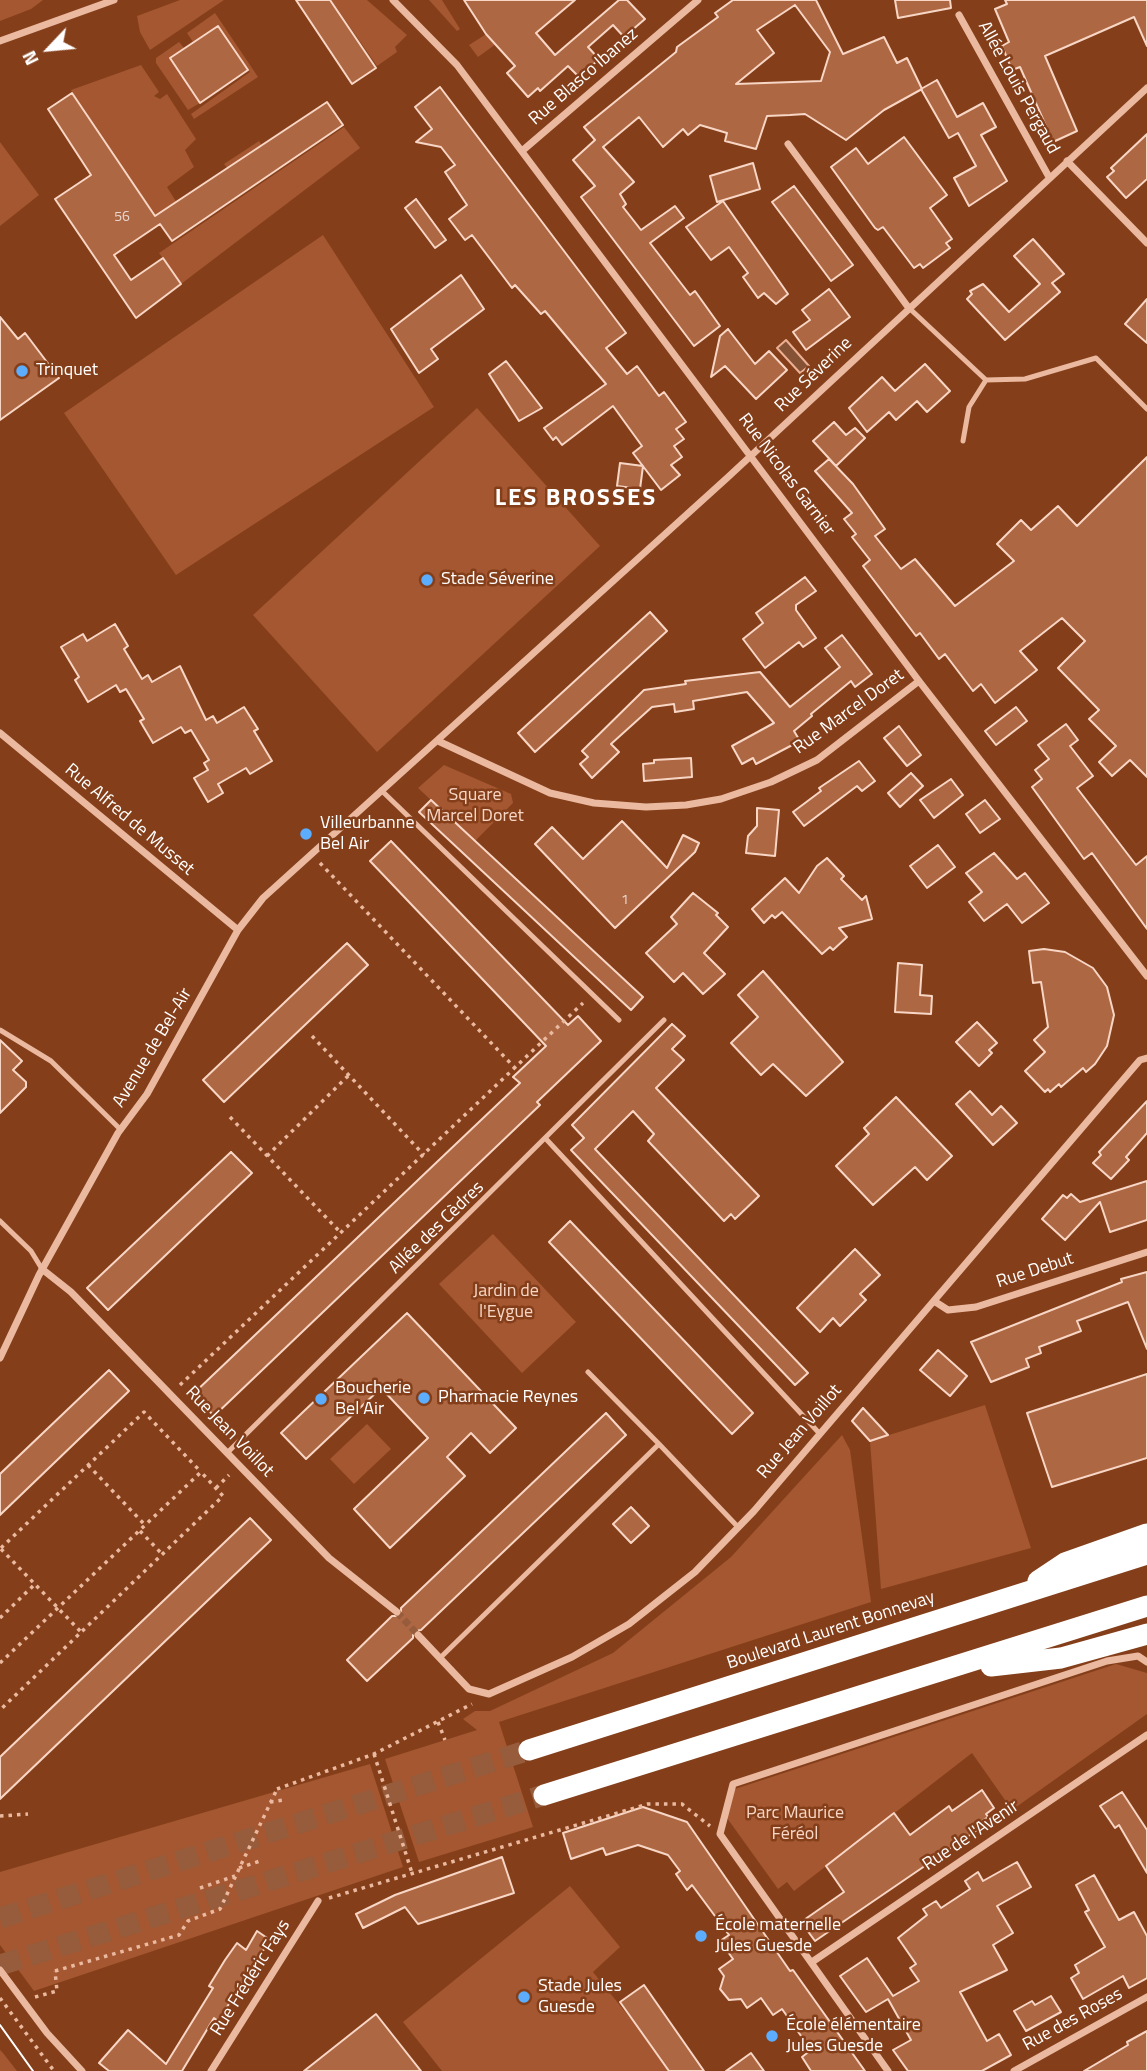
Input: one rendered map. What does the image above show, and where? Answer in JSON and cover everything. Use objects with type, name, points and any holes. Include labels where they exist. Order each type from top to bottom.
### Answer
[{"type":"highway","points":[[1016,1596],[1065,1563],[1147,1534]]},
{"type":"highway","name":"Boulevard Laurent Bonnevay","points":[[529,1750],[1147,1554]]},
{"type":"highway","points":[[544,1795],[944,1672],[1147,1606]]},
{"type":"highway","points":[[944,1672],[1061,1658],[1147,1634]]},
{"type":"street","points":[[0,41],[114,0]]},
{"type":"street","name":"Rue Nicolas Garnier","points":[[393,0],[457,65],[919,681],[1147,976]]},
{"type":"street","name":"Rue Blasco Ibanez","points":[[522,151],[698,0]]},
{"type":"street","name":"Allée Louis Pergaud","points":[[959,15],[1049,177]]},
{"type":"street","name":"Rue Séverine","points":[[438,741],[752,455],[908,307],[1147,88]]},
{"type":"street","points":[[788,144],[908,307]]},
{"type":"street","points":[[1067,161],[1147,243]]},
{"type":"street","name":"Rue Marcel Doret","points":[[438,741],[550,793],[594,803],[646,807],[686,805],[721,799],[771,782],[817,760],[919,681]]},
{"type":"street","name":"Rue Alfred de Musset","points":[[0,733],[238,930]]},
{"type":"street","name":"Avenue de Bel-Air","points":[[0,1358],[42,1269],[121,1130],[147,1094],[238,930],[262,898],[438,741]]},
{"type":"street","name":"Rue Jean Voillot","points":[[489,1694],[572,1657],[629,1624],[695,1572],[820,1434],[1134,1068],[1147,1058]]},
{"type":"street","name":"Rue Debut","points":[[934,1301],[948,1310],[967,1309],[1147,1252]]},
{"type":"street","name":"Rue Jean Voillot","points":[[42,1269],[71,1292],[329,1558],[397,1612]]},
{"type":"street","points":[[418,1635],[469,1689],[489,1694]]},
{"type":"street","points":[[888,2071],[720,1834],[733,1784],[1107,1661],[1138,1656],[1147,1661]]},
{"type":"street","name":"Rue de l'Avenir","points":[[812,1962],[1147,1735]]},
{"type":"street","name":"Rue Frédéric Fays","points":[[211,2071],[318,1901]]},
{"type":"street","points":[[0,1970],[53,2041],[82,2071]]},
{"type":"street","name":"Rue des Roses","points":[[1014,2071],[1147,1997]]},
{"type":"lane","points":[[908,307],[986,380],[1025,379],[1096,358],[1147,409]]},
{"type":"lane","points":[[963,441],[969,407],[986,380]]},
{"type":"lane","points":[[381,790],[619,1020]]},
{"type":"lane","name":"Allée des Cèdres","points":[[227,1452],[547,1140],[664,1020]]},
{"type":"lane","points":[[0,1030],[51,1061],[121,1130]]},
{"type":"lane","points":[[547,1140],[820,1434]]},
{"type":"lane","points":[[0,1221],[31,1251],[42,1269]]},
{"type":"lane","points":[[588,1372],[738,1527]]},
{"type":"lane","points":[[440,1658],[659,1444]]},
{"type":"path","points":[[311,853],[516,1069]]},
{"type":"path","points":[[170,1394],[516,1069],[592,994]]},
{"type":"path","points":[[312,1036],[424,1155]]},
{"type":"path","points":[[267,1156],[349,1075]]},
{"type":"path","points":[[230,1117],[341,1233]]},
{"type":"path","points":[[0,1710],[82,1633],[223,1496],[144,1412],[0,1548],[82,1633]]},
{"type":"path","points":[[88,1465],[145,1525]]},
{"type":"path","points":[[216,1488],[239,1465]]},
{"type":"path","points":[[0,1663],[201,1472]]},
{"type":"path","points":[[139,1531],[163,1555]]},
{"type":"path","points":[[0,1618],[35,1584]]},
{"type":"path","points":[[23,2000],[57,1991],[55,1971],[179,1935],[188,1921],[220,1909],[277,1789],[374,1754],[489,1694]]},
{"type":"path","points":[[438,1722],[445,1740]]},
{"type":"path","points":[[374,1754],[412,1873]]},
{"type":"path","points":[[270,1802],[284,1800]]},
{"type":"path","points":[[318,1901],[648,1804],[682,1804],[720,1834]]},
{"type":"path","points":[[0,1816],[28,1814]]},
{"type":"path","points":[[239,1868],[260,1861]]},
{"type":"path","points":[[200,1888],[235,1876]]},
{"type":"path","points":[[0,1998],[54,2071]]},
{"type":"green space","points":[[0,0],[43,0],[31,9],[0,21]]},
{"type":"green space","points":[[180,0],[224,0],[150,50],[140,32],[137,16]]},
{"type":"green space","points":[[331,0],[367,0],[407,35],[395,47],[397,52],[377,66]]},
{"type":"green space","points":[[429,0],[442,0],[460,29],[457,31]]},
{"type":"green space","points":[[215,13],[258,77],[194,119],[191,114],[250,72],[218,26],[193,42],[187,33]]},
{"type":"green space","points":[[518,14],[496,44],[478,57],[469,45]]},
{"type":"green space","points":[[179,42],[184,48],[170,58],[200,103],[188,110],[156,63],[156,58]]},
{"type":"green space","points":[[141,65],[159,92],[154,96],[160,99],[167,94],[196,139],[185,150],[194,167],[167,187],[177,203],[156,217],[71,90]]},
{"type":"green space","points":[[344,127],[360,148],[181,284],[159,253]]},
{"type":"green space","points":[[259,141],[262,146],[228,169],[224,164]]},
{"type":"green space","points":[[0,142],[39,195],[0,226]]},
{"type":"green space","points":[[323,235],[434,407],[176,575],[64,413]]},
{"type":"green space","name":"Stade Séverine","points":[[477,408],[600,546],[377,752],[253,615]]},
{"type":"green space","name":"Square Marcel Doret","points":[[444,765],[511,794],[513,803],[475,841],[418,788]]},
{"type":"green space","name":"Jardin de l'Eygue","points":[[493,1234],[576,1322],[522,1373],[439,1284]]},
{"type":"green space","points":[[985,1405],[1031,1548],[881,1589],[870,1441]]},
{"type":"green space","points":[[367,1424],[391,1449],[354,1484],[330,1459]]},
{"type":"green space","points":[[842,1435],[850,1450],[871,1602],[499,1722],[533,1827],[419,1862],[385,1759],[477,1730],[463,1719],[475,1711],[490,1711],[613,1653],[731,1557]]},
{"type":"green space","name":"Parc Maurice Féréol","points":[[1116,1664],[1147,1673],[1147,1714],[1012,1810],[972,1753],[794,1891],[787,1882],[778,1889],[727,1818],[735,1789]]},
{"type":"green space","points":[[370,1764],[403,1867],[34,1991],[0,1945],[0,1872]]},
{"type":"green space","name":"Stade Jules Guesde","points":[[570,1886],[620,1947],[593,1972],[673,2071],[442,2071],[403,2022]]},
{"type":"green space","points":[[0,2050],[3,2053],[17,2071],[0,2071]]},
{"type":"shaded area","points":[[786,340],[809,366],[800,373],[777,348]]},
{"type":"building","points":[[296,0],[330,0],[376,68],[352,84]]},
{"type":"building","points":[[464,0],[575,0],[536,33],[555,55],[619,0],[627,0],[645,19],[624,37],[613,25],[588,47],[599,59],[582,75],[579,77],[568,66],[540,91],[538,88],[528,97],[507,73],[515,66],[486,34]]},
{"type":"building","points":[[733,0],[816,0],[843,54],[884,37],[897,63],[907,58],[922,89],[884,110],[846,140],[805,114],[767,116],[756,149],[725,141],[727,133],[700,125],[688,135],[683,129],[663,147],[639,117],[603,147],[634,182],[620,194],[626,204],[623,207],[641,230],[675,206],[684,218],[650,243],[690,295],[695,291],[720,326],[694,346],[581,197],[595,186],[573,160],[595,140],[584,127],[676,52],[677,47],[718,17],[715,13]],"holes":[[[795,5],[830,52],[821,81],[736,84],[774,53],[757,30]]]},
{"type":"building","points":[[895,0],[950,0],[951,8],[898,18]]},
{"type":"building","points":[[1005,0],[1147,0],[1147,46],[1134,17],[1045,56],[1077,131],[1053,142],[1020,67],[1012,70],[1002,46],[1009,42],[995,9],[1007,4]]},
{"type":"building","points":[[218,26],[248,70],[200,103],[170,58]]},
{"type":"building","points":[[937,80],[957,117],[983,103],[996,127],[981,135],[1007,181],[969,206],[954,178],[976,166],[958,133],[949,138],[921,89]]},
{"type":"building","points":[[440,87],[626,333],[606,348],[627,374],[637,366],[659,396],[664,392],[686,422],[676,429],[684,439],[674,446],[682,457],[671,465],[680,475],[661,490],[633,453],[642,446],[613,406],[562,445],[556,437],[553,440],[544,428],[606,384],[545,311],[541,314],[515,285],[512,288],[472,235],[465,240],[449,219],[467,205],[445,172],[455,165],[441,147],[416,142],[432,129],[415,107]]},
{"type":"building","points":[[72,93],[155,216],[327,102],[343,125],[172,241],[160,224],[114,255],[131,280],[163,258],[181,284],[136,318],[55,199],[91,175],[48,109]]},
{"type":"building","points":[[1147,134],[1147,179],[1126,198],[1107,177],[1114,171],[1111,168]]},
{"type":"building","points":[[904,137],[947,195],[930,208],[952,239],[946,243],[950,248],[923,268],[920,264],[914,268],[883,227],[878,230],[875,228],[831,167],[856,148],[868,164]]},
{"type":"building","points":[[753,163],[760,189],[717,202],[710,176]]},
{"type":"building","points":[[794,186],[853,265],[831,281],[772,202]]},
{"type":"building","points":[[416,199],[446,240],[435,248],[405,208]]},
{"type":"building","points":[[723,201],[788,294],[776,304],[764,293],[758,298],[743,277],[748,273],[729,247],[711,260],[686,227]]},
{"type":"building","points":[[1033,239],[1064,274],[1052,283],[1060,292],[1005,340],[967,299],[972,294],[970,291],[983,284],[1009,312],[1040,284],[1014,256]]},
{"type":"building","points":[[461,275],[484,309],[431,349],[438,359],[419,373],[391,329]]},
{"type":"building","points":[[829,289],[850,317],[806,350],[793,332],[810,320],[802,310]]},
{"type":"building","points":[[1147,299],[1147,343],[1125,324]]},
{"type":"building","name":"Trinquet","points":[[0,317],[18,339],[25,333],[59,378],[0,420]]},
{"type":"building","points":[[728,329],[755,364],[769,351],[787,370],[756,399],[725,366],[711,377],[720,336]]},
{"type":"building","points":[[506,361],[542,408],[519,421],[489,374]]},
{"type":"building","points":[[925,364],[950,391],[927,412],[917,401],[896,420],[889,412],[867,432],[849,408],[882,377],[895,391]]},
{"type":"building","points":[[834,422],[846,435],[855,428],[865,438],[836,466],[813,441]]},
{"type":"building","points":[[1147,457],[1147,777],[1130,760],[1112,776],[1099,762],[1116,746],[1089,719],[1099,710],[1058,668],[1085,641],[1062,618],[1020,651],[1037,670],[995,703],[981,684],[973,691],[945,654],[939,659],[920,633],[916,636],[863,566],[870,560],[852,537],[856,534],[844,519],[852,513],[815,471],[829,459],[853,484],[885,529],[875,536],[901,569],[915,559],[955,606],[1014,561],[997,544],[1021,520],[1031,530],[1058,506],[1077,526]]},
{"type":"building","points":[[620,463],[643,466],[640,489],[617,486]]},
{"type":"building","points":[[805,577],[816,591],[796,605],[796,610],[816,638],[803,647],[799,642],[765,668],[743,639],[763,623],[756,613]]},
{"type":"building","points":[[650,612],[667,631],[535,752],[518,733]]},
{"type":"building","points":[[115,624],[128,646],[124,649],[142,679],[148,675],[152,682],[180,666],[206,720],[213,716],[217,723],[244,707],[258,729],[254,731],[272,761],[250,774],[246,768],[218,784],[223,793],[208,802],[194,778],[208,770],[204,763],[209,760],[191,730],[185,733],[181,727],[153,743],[140,721],[144,719],[126,689],[120,692],[116,685],[88,702],[75,680],[79,677],[61,647],[83,634],[87,641]]},
{"type":"building","points":[[842,635],[872,674],[855,687],[851,681],[811,714],[812,716],[794,731],[800,741],[756,764],[753,758],[742,764],[732,746],[774,723],[747,692],[693,701],[694,709],[675,712],[674,704],[652,707],[611,744],[619,752],[592,778],[580,764],[588,757],[582,751],[644,690],[686,684],[685,681],[760,672],[790,707],[840,667],[825,648]]},
{"type":"building","points":[[1016,707],[1027,721],[996,745],[985,731]]},
{"type":"building","points":[[1066,724],[1078,740],[1070,746],[1093,776],[1077,788],[1136,865],[1147,856],[1147,929],[1092,853],[1084,859],[1032,787],[1042,779],[1035,770],[1049,759],[1038,745]]},
{"type":"building","points":[[899,726],[921,755],[907,766],[884,738]]},
{"type":"building","points":[[691,758],[692,777],[644,781],[643,764],[654,763],[654,760]]},
{"type":"building","points":[[859,761],[875,781],[862,791],[857,786],[804,826],[793,812],[821,791],[819,788]]},
{"type":"building","points":[[911,773],[923,786],[900,807],[888,793]]},
{"type":"building","points":[[951,779],[963,795],[934,818],[920,800]]},
{"type":"building","points":[[431,800],[643,997],[631,1010],[419,812]]},
{"type":"building","points":[[985,800],[1000,819],[980,833],[966,814]]},
{"type":"building","points":[[757,808],[779,810],[775,856],[746,853],[748,836],[757,826]]},
{"type":"building","points":[[622,821],[667,868],[683,835],[699,843],[695,852],[615,928],[535,844],[552,827],[583,859]]},
{"type":"building","points":[[391,841],[568,1025],[578,1016],[601,1041],[537,1102],[540,1105],[214,1416],[193,1394],[520,1083],[513,1077],[546,1046],[370,861]]},
{"type":"building","points":[[938,845],[955,867],[927,888],[910,866]]},
{"type":"building","points":[[994,853],[1017,879],[1025,873],[1049,903],[1022,923],[1007,904],[984,921],[969,902],[982,892],[966,873]]},
{"type":"building","points":[[827,858],[844,876],[841,879],[862,900],[866,896],[872,919],[839,928],[847,937],[833,950],[830,947],[822,954],[782,912],[775,918],[772,915],[764,923],[752,909],[785,878],[799,893],[817,866]]},
{"type":"building","points":[[693,893],[718,913],[716,915],[728,927],[704,953],[725,974],[703,994],[683,973],[674,982],[646,953],[677,924],[671,917]]},
{"type":"building","points":[[347,943],[368,965],[224,1102],[203,1080]]},
{"type":"building","points":[[1044,949],[1065,952],[1093,968],[1107,987],[1114,1015],[1107,1046],[1095,1064],[1086,1072],[1083,1068],[1061,1087],[1059,1084],[1050,1092],[1048,1089],[1045,1092],[1025,1071],[1045,1052],[1034,1040],[1048,1027],[1041,982],[1033,983],[1029,951]]},
{"type":"building","points":[[898,963],[922,965],[920,995],[932,996],[931,1014],[895,1012]]},
{"type":"building","points":[[763,971],[843,1062],[806,1096],[773,1064],[761,1075],[731,1043],[758,1017],[738,995]]},
{"type":"building","points":[[977,1022],[997,1043],[989,1050],[992,1053],[979,1066],[956,1042]]},
{"type":"building","points":[[672,1024],[685,1036],[672,1049],[684,1060],[656,1088],[759,1196],[735,1219],[731,1214],[724,1221],[648,1141],[654,1134],[633,1111],[595,1149],[808,1373],[795,1385],[571,1150],[584,1138],[572,1125]]},
{"type":"building","points":[[0,1040],[22,1061],[13,1070],[26,1082],[26,1087],[0,1113]]},
{"type":"building","points":[[970,1091],[992,1115],[1001,1106],[1017,1123],[993,1145],[956,1104]]},
{"type":"building","points":[[896,1097],[952,1156],[927,1180],[915,1167],[873,1205],[836,1166],[869,1134],[864,1128]]},
{"type":"building","points":[[1147,1101],[1147,1133],[1126,1157],[1129,1160],[1111,1179],[1093,1163],[1101,1155],[1099,1152]]},
{"type":"building","points":[[231,1152],[252,1173],[108,1310],[87,1288]]},
{"type":"building","points":[[1147,1181],[1147,1220],[1110,1232],[1100,1202],[1065,1240],[1042,1219],[1063,1195],[1067,1198],[1071,1194],[1080,1202]]},
{"type":"building","points":[[570,1221],[753,1413],[732,1434],[549,1242]]},
{"type":"building","points":[[855,1249],[880,1275],[860,1294],[866,1300],[840,1326],[833,1318],[820,1332],[797,1308]]},
{"type":"building","points":[[1147,1272],[1147,1349],[1128,1302],[1077,1321],[1081,1331],[1039,1347],[1041,1353],[1026,1359],[1029,1367],[991,1382],[971,1342],[1122,1282],[1121,1279]]},
{"type":"building","points":[[407,1313],[516,1428],[490,1453],[471,1433],[447,1457],[465,1476],[390,1548],[354,1509],[428,1438],[381,1388],[306,1459],[281,1433]]},
{"type":"building","points":[[938,1350],[967,1376],[950,1396],[920,1370]]},
{"type":"building","points":[[109,1370],[129,1391],[0,1515],[0,1474]]},
{"type":"building","points":[[1147,1374],[1147,1458],[1052,1487],[1027,1413]]},
{"type":"building","points":[[863,1408],[888,1435],[870,1441],[852,1421]]},
{"type":"building","points":[[606,1413],[626,1435],[421,1630],[413,1631],[413,1638],[367,1681],[347,1660],[392,1616],[401,1616],[401,1608]]},
{"type":"building","points":[[631,1507],[649,1526],[631,1543],[613,1524]]},
{"type":"building","points":[[250,1518],[271,1540],[0,1799],[0,1757]]},
{"type":"building","points":[[982,1790],[994,1808],[986,1814],[988,1817],[973,1827],[976,1831],[815,1941],[801,1922],[844,1892],[826,1866],[894,1813],[910,1835],[949,1806],[952,1811]]},
{"type":"building","points":[[1122,1792],[1147,1830],[1147,1873],[1119,1825],[1115,1828],[1100,1806]]},
{"type":"building","points":[[643,1807],[687,1822],[790,1971],[793,1970],[865,2071],[811,2071],[802,2057],[811,2050],[782,2009],[773,2015],[761,1998],[747,2008],[741,1999],[729,2000],[720,1989],[724,1976],[719,1969],[733,1959],[720,1941],[729,1935],[692,1885],[687,1890],[676,1874],[680,1871],[668,1855],[638,1845],[606,1855],[603,1848],[571,1859],[563,1833]]},
{"type":"building","points":[[502,1857],[514,1893],[418,1924],[405,1907],[363,1928],[356,1914],[395,1895]]},
{"type":"building","points":[[1017,1862],[1031,1887],[997,1906],[1013,1933],[993,1945],[1007,1970],[960,1992],[987,2041],[999,2034],[1011,2055],[982,2071],[908,2071],[893,2050],[911,2040],[888,1999],[866,2012],[840,1976],[867,1958],[893,1996],[919,1981],[910,1968],[916,1964],[898,1938],[927,1915],[923,1909],[936,1901],[941,1908],[970,1889],[965,1881],[978,1872],[983,1881]]},
{"type":"building","points":[[1094,1875],[1119,1920],[1134,1912],[1147,1936],[1147,1978],[1129,1988],[1123,1976],[1083,1999],[1071,1978],[1079,1973],[1075,1965],[1105,1947],[1085,1912],[1089,1910],[1076,1885]]},
{"type":"building","points":[[257,1931],[270,1940],[218,2021],[214,2018],[182,2071],[109,2071],[99,2063],[128,2030],[166,2064],[213,1988],[209,1986],[225,1960],[237,1943],[246,1950]]},
{"type":"building","points":[[644,1985],[704,2071],[669,2071],[620,2002]]},
{"type":"building","points":[[1051,1996],[1061,2012],[1026,2031],[1014,2011],[1032,2001],[1035,2005]]},
{"type":"building","points":[[376,2014],[421,2071],[304,2071]]},
{"type":"building","points":[[1147,2031],[1147,2071],[1084,2071],[1128,2045],[1127,2042]]},
{"type":"building","points":[[751,2053],[764,2071],[726,2071]]},
{"type":"tunnel","points":[[397,1612],[418,1635]]},
{"type":"tunnel","points":[[0,1918],[529,1750]]},
{"type":"tunnel","points":[[0,1965],[544,1795]]},
{"type":"tram line","points":[[0,2025],[33,2071]]},
{"type":"place","name":"Trinquet","points":[[22,371]]},
{"type":"place","name":"Stade Séverine","points":[[427,580]]},
{"type":"place","name":"Villeurbanne Bel Air","points":[[306,834]]},
{"type":"place","name":"Pharmacie Reynes","points":[[424,1398]]},
{"type":"place","name":"Boucherie Bel Air","points":[[321,1399]]},
{"type":"place","name":"École maternelle Jules Guesde","points":[[701,1936]]},
{"type":"place","name":"Stade Jules Guesde","points":[[524,1997]]},
{"type":"place","name":"École élémentaire Jules Guesde","points":[[772,2036]]},
{"type":"district","name":"LES BROSSES","points":[[576,499]]}]
